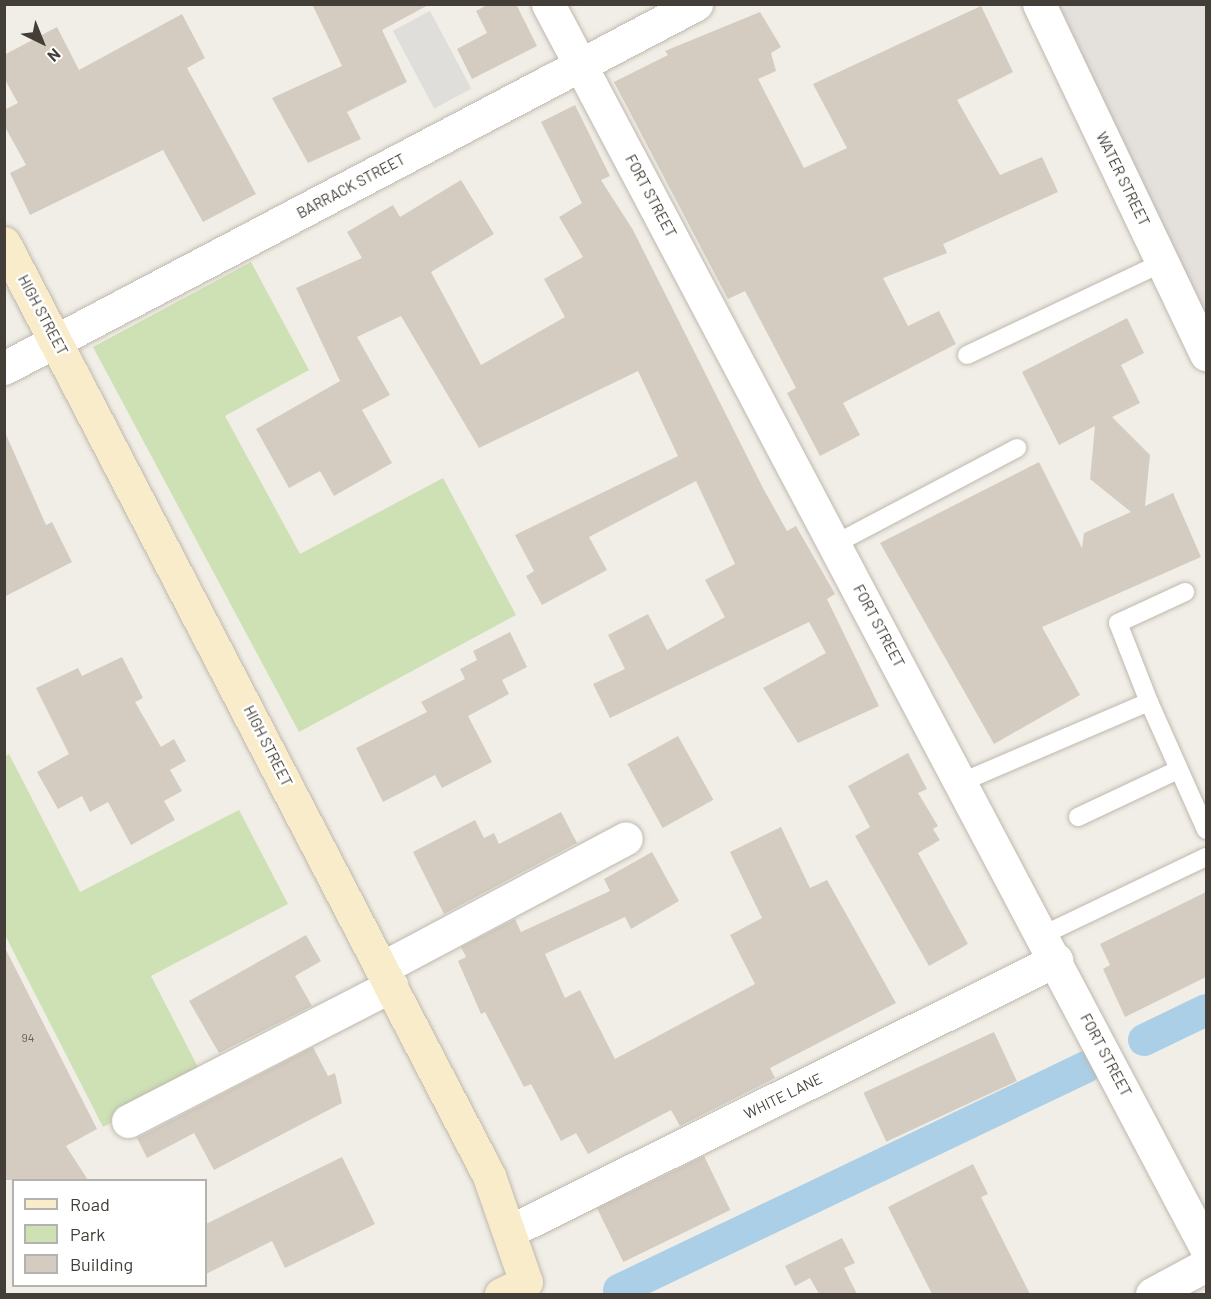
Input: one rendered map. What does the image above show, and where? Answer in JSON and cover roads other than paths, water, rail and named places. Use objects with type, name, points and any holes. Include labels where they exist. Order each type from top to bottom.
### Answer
[{"type":"main road","name":"HIGH STREET","points":[[4,243],[57,341],[489,1176],[513,1278]]},
{"type":"street","name":"FORT STREET","points":[[548,4],[962,782],[1206,1248]]},
{"type":"street","name":"BARRACK STREET","points":[[4,368],[696,4]]},
{"type":"street","name":"WATER STREET","points":[[1039,4],[1206,354]]},
{"type":"street","points":[[128,1121],[387,977],[626,838]]},
{"type":"street","name":"WHITE LANE","points":[[513,1278],[1049,948]]},
{"type":"street","points":[[1152,1294],[1206,1265]]},
{"type":"lane","points":[[967,355],[1164,262]]},
{"type":"lane","points":[[835,544],[1017,448]]},
{"type":"lane","points":[[1185,592],[1118,623],[1149,702],[1206,830]]},
{"type":"lane","points":[[962,782],[1149,702]]},
{"type":"lane","points":[[1078,817],[1178,770]]},
{"type":"lane","points":[[1049,948],[1206,857]]},
{"type":"waterway","points":[[1144,1040],[1206,1010]]},
{"type":"waterway","points":[[619,1290],[1086,1067]]}]
